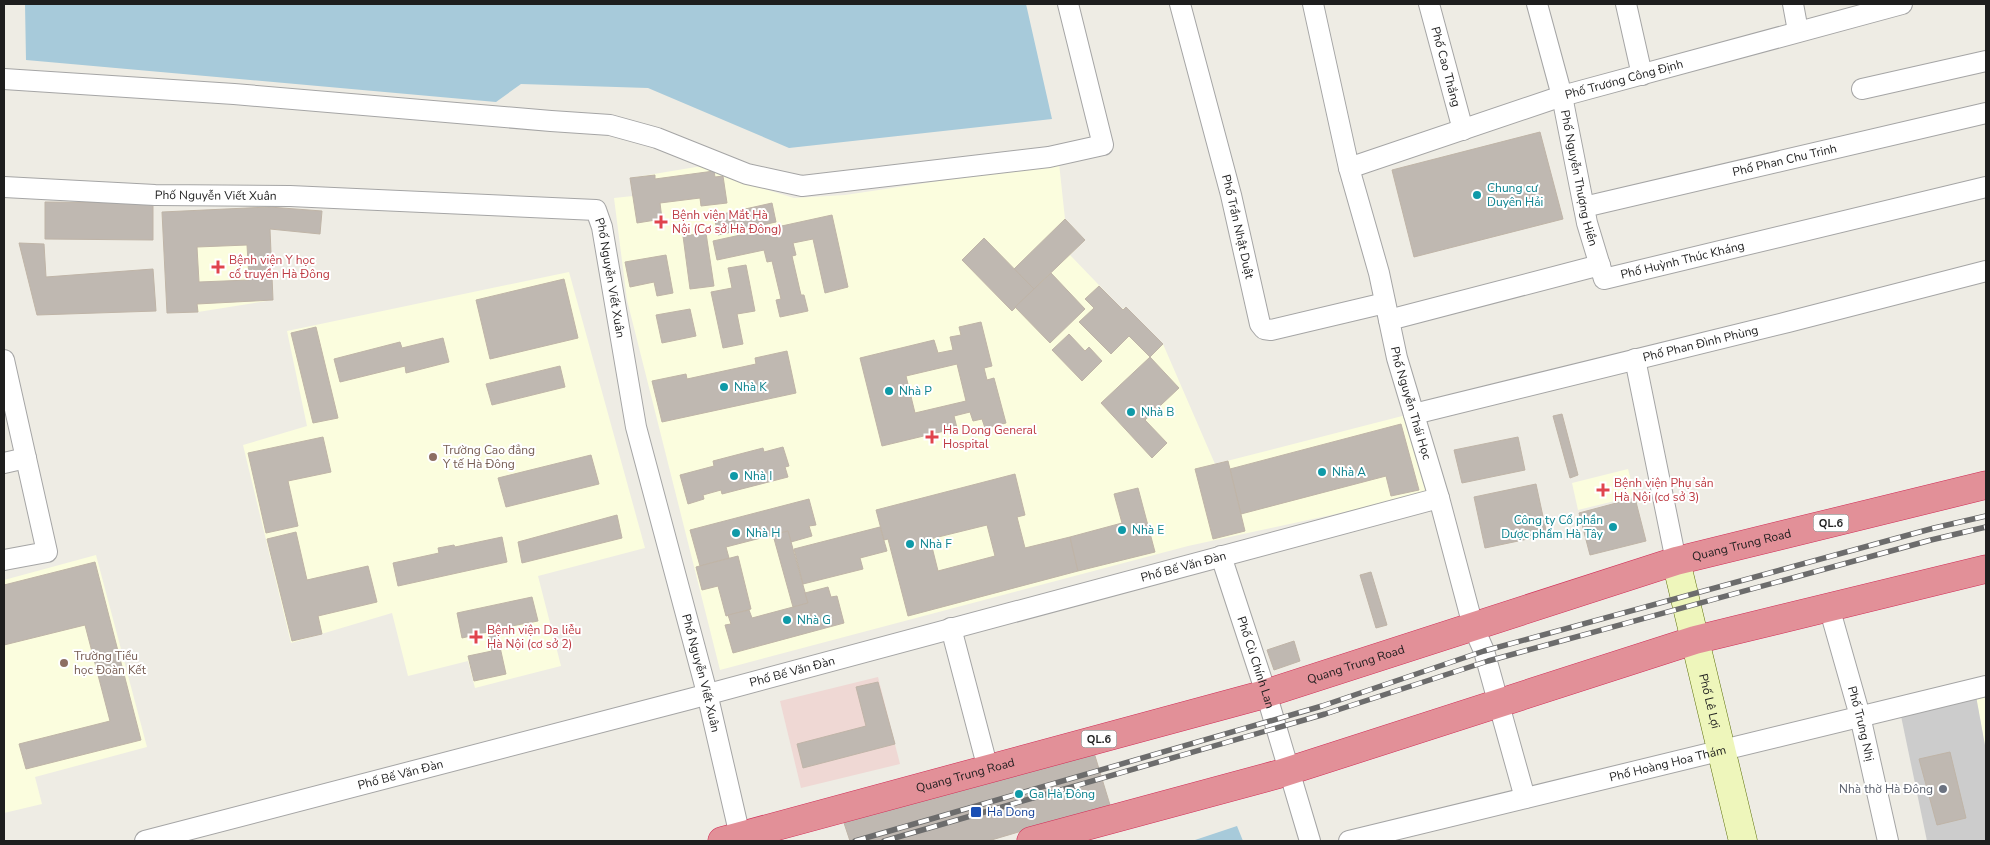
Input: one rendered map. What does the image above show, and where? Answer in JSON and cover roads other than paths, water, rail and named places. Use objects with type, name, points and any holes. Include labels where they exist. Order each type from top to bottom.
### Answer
[{"type":"highway","name":"Quang Trung Road","points":[[735,840],[1266,693],[1676,561],[1986,486]]},
{"type":"highway","points":[[1031,841],[1288,771],[1695,640],[1986,569]]},
{"type":"street","points":[[4,79],[234,94],[551,122],[610,125],[657,138],[747,174],[802,186],[1049,157],[1103,145],[1068,4]]},
{"type":"street","name":"Phố Trần Nhật Duật","points":[[1180,4],[1232,195],[1260,324],[1264,329],[1271,330],[1387,311]]},
{"type":"street","name":"Phố Nguyễn Thái Học","points":[[1313,4],[1348,168],[1379,272],[1397,358],[1439,498],[1473,626],[1484,651],[1525,798]]},
{"type":"street","name":"Phố Cao Thắng","points":[[1429,4],[1463,130]]},
{"type":"street","name":"Phố Nguyễn Thượng Hiền","points":[[1537,4],[1562,96],[1584,207],[1600,265]]},
{"type":"street","points":[[1626,4],[1642,75]]},
{"type":"street","points":[[1793,4],[1798,31]]},
{"type":"street","name":"Phố Trương Công Định","points":[[1348,168],[1562,96],[1902,4]]},
{"type":"street","points":[[1862,89],[1986,61]]},
{"type":"street","name":"Phố Phan Chu Trinh","points":[[1584,207],[1986,113]]},
{"type":"street","name":"Phố Nguyễn Viết Xuân","points":[[4,187],[155,195],[290,196],[596,210],[602,227],[636,427],[707,693],[735,840]]},
{"type":"street","name":"Phố Huỳnh Thúc Kháng","points":[[1600,265],[1604,279],[1986,187]]},
{"type":"street","points":[[1387,311],[1600,265]]},
{"type":"street","name":"Phố Phan Đình Phùng","points":[[1414,414],[1986,271]]},
{"type":"street","points":[[1634,359],[1676,561]]},
{"type":"street","points":[[4,560],[47,552],[5,369]]},
{"type":"street","points":[[4,462],[26,458]]},
{"type":"street","name":"Phố Bế Văn Đàn","points":[[145,841],[1439,498]]},
{"type":"street","name":"Phố Cù Chính Lan","points":[[1221,556],[1266,693],[1288,771]]},
{"type":"street","name":"Phố Lê Lợi","points":[[1676,561],[1742,841]]},
{"type":"street","name":"Phố Trưng Nhị","points":[[1829,607],[1860,716],[1888,841]]},
{"type":"street","points":[[951,628],[988,769]]},
{"type":"street","name":"Phố Hoàng Hoa Thám","points":[[1349,841],[1986,686]]},
{"type":"street","points":[[1288,771],[1310,841]]},
{"type":"water","points":[[25,4],[1026,4],[1052,119],[789,148],[648,88],[521,84],[496,102],[26,60]]},
{"type":"water","points":[[1237,826],[1243,841],[1192,841]]},
{"type":"railway","points":[[855,841],[1322,706],[1484,651],[1934,528],[1986,516]]},
{"type":"railway","points":[[884,841],[1325,714],[1488,661],[1931,540],[1986,527]]},
{"type":"place","name":"Chung cư Duyên Hải","points":[[1477,195]]},
{"type":"place","name":"Bệnh viện Mắt Hà Nội (Cơ sở Hà Đông)","points":[[661,222]]},
{"type":"place","name":"Bệnh viện Y học cổ truyền Hà Đông","points":[[218,267]]},
{"type":"place","name":"Nhà K","points":[[724,387]]},
{"type":"place","name":"Nhà P","points":[[889,391]]},
{"type":"place","name":"Nhà B","points":[[1131,412]]},
{"type":"place","name":"Ha Dong General Hospital","points":[[932,437]]},
{"type":"place","name":"Trường Cao đẳng Y tế Hà Đông","points":[[433,457]]},
{"type":"place","name":"Nhà A","points":[[1322,472]]},
{"type":"place","name":"Nhà I","points":[[734,476]]},
{"type":"place","name":"Bệnh viện Phụ sản Hà Nội (cơ sở 3)","points":[[1603,490]]},
{"type":"place","name":"Công ty Cổ phần Dược phẩm Hà Tây","points":[[1613,527]]},
{"type":"place","name":"Nhà E","points":[[1122,530]]},
{"type":"place","name":"Nhà H","points":[[736,533]]},
{"type":"place","name":"Nhà F","points":[[910,544]]},
{"type":"place","name":"Nhà G","points":[[787,620]]},
{"type":"place","name":"Bệnh viện Da liễu Hà Nội (cơ sở 2)","points":[[476,637]]},
{"type":"place","name":"Trường Tiểu học Đoàn Kết","points":[[64,663]]},
{"type":"place","name":"Nhà thờ Hà Đông","points":[[1943,789]]},
{"type":"place","name":"Ga Hà Đông","points":[[1019,794]]},
{"type":"place","name":"Ha Dong","points":[[976,812]]}]
